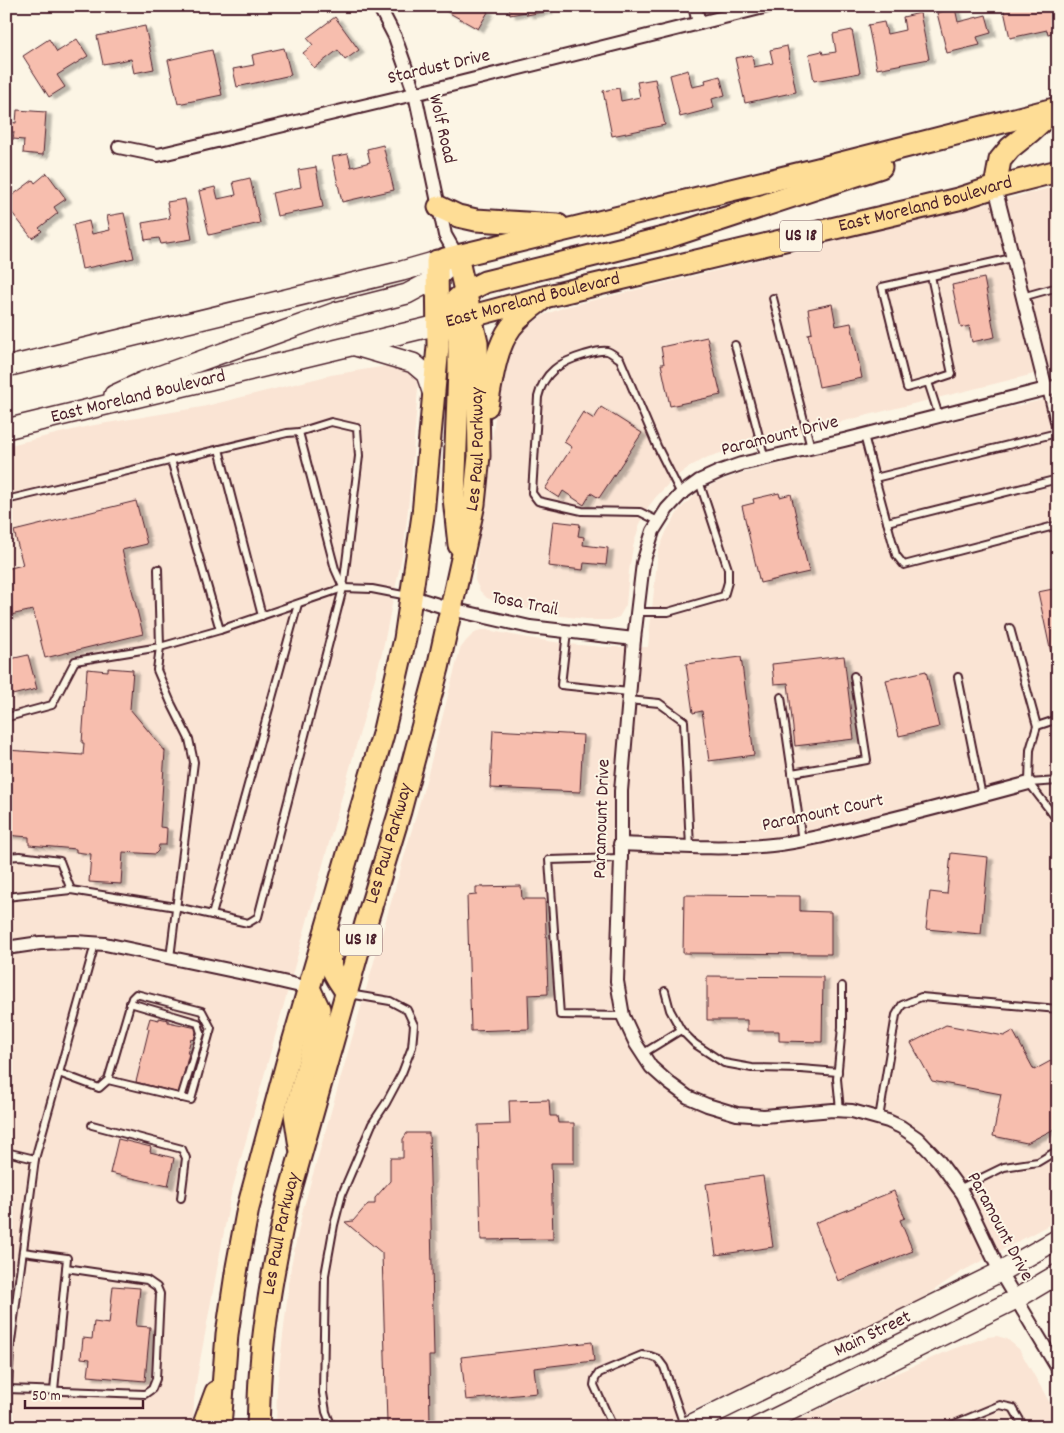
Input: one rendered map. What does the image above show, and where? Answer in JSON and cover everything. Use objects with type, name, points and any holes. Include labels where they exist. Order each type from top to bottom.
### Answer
[{"type":"main road","points":[[996,186],[1000,160],[1010,148],[1056,109]]},
{"type":"main road","name":"US 18","points":[[457,311],[485,282],[668,237],[883,166],[928,141],[1056,109]]},
{"type":"main road","points":[[6,367],[392,273],[444,266],[578,226],[818,170],[928,141]]},
{"type":"main road","name":"East Moreland Boulevard","points":[[6,429],[354,345],[457,311],[544,297],[958,199],[996,186],[1058,170]]},
{"type":"main road","points":[[439,207],[458,216],[476,220],[578,226]]},
{"type":"main road","points":[[76,412],[142,382],[336,312],[407,294],[421,288],[444,266]]},
{"type":"main road","name":"Les Paul Parkway","points":[[258,1427],[261,1364],[271,1286],[280,1236],[301,1151],[400,811],[438,668],[474,504],[479,456],[477,343],[457,311],[444,266]]},
{"type":"main road","name":"Les Paul Parkway","points":[[220,1427],[227,1334],[248,1208],[287,1063],[385,724],[405,639],[423,515],[438,346],[457,311],[444,266]]},
{"type":"main road","name":"US 18","points":[[479,456],[494,366],[502,343],[510,328],[524,313],[544,297]]},
{"type":"main road","points":[[457,311],[459,370],[454,498],[461,560]]},
{"type":"main road","points":[[354,345],[413,363],[426,374],[433,394]]},
{"type":"main road","points":[[347,993],[330,966],[329,955],[333,934],[365,830],[365,794]]},
{"type":"main road","points":[[301,1151],[295,1114],[319,1024],[319,1009],[309,988]]},
{"type":"main road","name":"Main Street","points":[[685,1427],[1000,1272],[1058,1239]]},
{"type":"main road","name":"Main Street","points":[[757,1427],[1016,1298],[1058,1274]]},
{"type":"main road","points":[[203,1427],[210,1406],[223,1380]]},
{"type":"main road","points":[[223,1380],[230,1427]]},
{"type":"street","name":"Wolf Road","points":[[379,6],[395,37],[415,94],[445,235],[444,266]]},
{"type":"street","points":[[695,6],[699,23]]},
{"type":"street","name":"Stardust Drive","points":[[119,147],[158,154],[415,94],[768,6]]},
{"type":"street","points":[[996,186],[1022,297],[1052,388]]},
{"type":"street","name":"Wolf Road","points":[[444,266],[445,235]]},
{"type":"street","name":"Paramount Drive","points":[[1052,388],[734,467],[699,481],[681,494],[658,521],[643,563],[634,639],[621,791],[617,981],[623,1016],[642,1054],[652,1067],[669,1083],[688,1097],[722,1111],[737,1114],[764,1116],[840,1110],[858,1112],[901,1127],[917,1138],[938,1160],[963,1194],[1000,1272],[1058,1369]]},
{"type":"street","name":"Tosa Trail","points":[[412,597],[451,609],[530,627],[634,639]]},
{"type":"street","name":"Paramount Court","points":[[620,844],[743,848],[802,841],[1029,783]]},
{"type":"street","points":[[6,948],[40,943],[75,942],[95,944],[136,950],[309,988]]},
{"type":"lane","points":[[930,276],[952,374],[907,388],[882,287],[930,276],[1012,258]]},
{"type":"lane","points":[[1022,297],[1058,287]]},
{"type":"lane","points":[[773,298],[811,448]]},
{"type":"lane","points":[[734,344],[764,459]]},
{"type":"lane","points":[[658,521],[640,512],[582,511],[538,501],[532,493],[538,397],[541,385],[550,373],[567,360],[594,352],[608,351],[620,360],[657,446],[681,494]]},
{"type":"lane","points":[[928,382],[939,416]]},
{"type":"lane","points":[[875,478],[1058,434],[1052,388]]},
{"type":"lane","points":[[6,500],[171,460],[299,432],[331,422],[357,428],[359,456],[344,588],[258,917],[248,924],[176,907],[71,890],[6,897]]},
{"type":"lane","points":[[299,432],[335,569],[344,588]]},
{"type":"lane","points":[[864,436],[896,555],[904,565],[1058,525]]},
{"type":"lane","points":[[219,449],[262,616]]},
{"type":"lane","points":[[171,460],[220,630]]},
{"type":"lane","points":[[887,522],[1058,479]]},
{"type":"lane","points":[[638,612],[668,612],[724,596],[728,582],[728,569],[699,481]]},
{"type":"lane","points":[[158,569],[160,647],[157,670],[189,739],[194,762],[170,958]]},
{"type":"lane","points":[[6,717],[52,705],[75,661],[160,647],[220,630],[344,588],[372,588],[412,597]]},
{"type":"lane","points":[[212,915],[298,604]]},
{"type":"lane","points":[[1010,628],[1037,726],[1030,750],[1029,783],[1058,821]]},
{"type":"lane","points":[[567,632],[560,685],[659,702],[684,721],[690,847]]},
{"type":"lane","points":[[792,773],[867,760],[854,676]]},
{"type":"lane","points":[[958,677],[982,796]]},
{"type":"lane","points":[[782,697],[802,841]]},
{"type":"lane","points":[[1037,726],[1058,719]]},
{"type":"lane","points":[[1029,783],[1058,781]]},
{"type":"lane","points":[[6,857],[20,856],[60,861],[71,890]]},
{"type":"lane","points":[[621,858],[549,860],[560,1015],[623,1016]]},
{"type":"lane","points":[[6,1427],[10,1349],[35,1159],[95,944]]},
{"type":"lane","points":[[840,1110],[838,1072],[842,1027],[842,986]]},
{"type":"lane","points":[[665,991],[670,1010],[680,1030],[695,1044],[724,1063],[752,1068],[838,1072]]},
{"type":"lane","points":[[332,1427],[326,1412],[323,1393],[325,1275],[334,1225],[342,1194],[372,1124],[402,1073],[412,1047],[414,1025],[406,1010],[390,1001],[347,993]]},
{"type":"lane","points":[[59,1073],[99,1088],[108,1080],[131,1000],[136,994],[202,1011],[211,1028],[191,1100],[108,1080]]},
{"type":"lane","points":[[879,1118],[896,1015],[902,1005],[921,997],[1058,1009]]},
{"type":"lane","points":[[131,1000],[198,1023],[201,1032],[181,1098]]},
{"type":"lane","points":[[642,1054],[680,1030]]},
{"type":"lane","points":[[92,1125],[182,1149],[186,1158],[181,1198]]},
{"type":"lane","points":[[959,1189],[1004,1167],[1038,1162],[1058,1150]]},
{"type":"lane","points":[[6,1152],[35,1159]]},
{"type":"lane","points":[[23,1252],[67,1258],[54,1390]]},
{"type":"lane","points":[[8,1389],[145,1394],[152,1389],[156,1379],[160,1294],[157,1287],[147,1280],[66,1268]]},
{"type":"lane","points":[[6,1321],[14,1318]]},
{"type":"lane","points":[[613,1427],[594,1385],[595,1379],[599,1373],[642,1355],[658,1358],[664,1368],[685,1427]]},
{"type":"lane","points":[[947,1427],[1000,1405],[1013,1408],[1024,1427]]},
{"type":"shaded area","points":[[1058,186],[1058,368],[743,446],[708,457],[689,467],[673,479],[656,497],[648,507],[639,526],[629,571],[626,605],[619,617],[610,620],[595,620],[561,616],[500,603],[487,598],[480,591],[475,580],[476,564],[498,394],[507,354],[516,339],[529,325],[544,315],[565,307]]},
{"type":"shaded area","points":[[393,365],[410,371],[416,378],[418,388],[404,546],[382,653],[231,1194],[197,1377],[193,1427],[6,1427],[6,446],[89,426],[202,407],[331,375]]},
{"type":"shaded area","points":[[1058,396],[1058,1220],[959,1273],[881,1323],[656,1427],[276,1427],[277,1388],[291,1266],[303,1209],[427,777],[460,649],[466,641],[480,630],[487,630],[568,644],[604,647],[648,647],[658,552],[667,530],[680,509],[697,493],[715,483],[739,474]]},
{"type":"shaded area","points":[[997,1336],[1007,1339],[1019,1349],[1058,1417],[1058,1427],[784,1427],[878,1381],[953,1349],[987,1337]]},
{"type":"building","points":[[437,6],[478,6],[488,12],[478,29]]},
{"type":"building","points":[[509,6],[546,6],[547,11],[527,15],[526,12],[510,15]]},
{"type":"building","points":[[1003,6],[1057,6],[1058,31],[1048,34],[1047,30],[1010,38]]},
{"type":"building","points":[[955,8],[958,22],[986,15],[991,33],[977,37],[980,45],[947,53],[937,13]]},
{"type":"building","points":[[920,13],[929,59],[877,69],[868,25],[884,22],[887,34],[905,30],[903,17]]},
{"type":"building","points":[[335,17],[359,50],[345,60],[338,50],[314,68],[303,53],[313,45],[307,38]]},
{"type":"building","points":[[145,26],[154,69],[134,73],[131,59],[103,64],[97,36]]},
{"type":"building","points":[[852,30],[860,73],[814,81],[809,54],[822,51],[823,54],[836,52],[833,34]]},
{"type":"building","points":[[49,39],[57,52],[77,39],[88,56],[57,75],[65,87],[49,97],[23,56]]},
{"type":"building","points":[[787,46],[796,92],[745,103],[735,58],[752,55],[754,67],[773,63],[770,50]]},
{"type":"building","points":[[284,48],[291,75],[237,87],[233,69],[254,65],[252,55]]},
{"type":"building","points":[[212,50],[222,95],[178,104],[168,60]]},
{"type":"building","points":[[688,70],[692,87],[706,84],[705,80],[720,76],[725,95],[712,99],[714,108],[680,117],[670,75]]},
{"type":"building","points":[[655,79],[665,125],[612,136],[603,91],[619,88],[621,101],[640,97],[637,82]]},
{"type":"building","points":[[17,110],[46,112],[43,155],[23,153],[24,140],[13,139],[14,132],[9,132],[10,122],[16,123]]},
{"type":"building","points":[[383,145],[394,190],[342,202],[332,157],[348,154],[351,167],[370,162],[367,149]]},
{"type":"building","points":[[316,167],[323,207],[277,216],[272,193],[301,187],[298,170]]},
{"type":"building","points":[[47,173],[66,199],[54,207],[58,213],[39,228],[42,231],[32,238],[6,205],[6,200],[33,180],[35,183]]},
{"type":"building","points":[[250,178],[260,223],[209,235],[199,191],[215,187],[218,199],[236,195],[233,182]]},
{"type":"building","points":[[185,199],[192,239],[161,244],[159,238],[145,240],[142,223],[170,218],[167,202]]},
{"type":"building","points":[[124,213],[134,258],[82,269],[73,225],[89,221],[92,234],[110,230],[107,216]]},
{"type":"building","points":[[984,278],[995,337],[972,342],[969,326],[961,328],[952,285]]},
{"type":"building","points":[[832,304],[836,326],[851,323],[862,378],[819,387],[808,334],[812,333],[808,309]]},
{"type":"building","points":[[707,337],[721,395],[670,406],[661,364],[664,364],[661,347]]},
{"type":"building","points":[[601,407],[642,433],[599,498],[591,493],[584,505],[563,491],[559,498],[545,489],[572,447],[564,442],[583,412],[594,419]]},
{"type":"building","points":[[779,493],[780,497],[791,494],[809,572],[760,583],[742,506],[754,503],[753,499]]},
{"type":"building","points":[[136,501],[147,544],[122,550],[143,634],[45,658],[33,610],[6,616],[6,569],[23,565],[14,531]]},
{"type":"building","points":[[553,521],[580,524],[578,536],[584,537],[583,545],[608,548],[606,565],[584,563],[583,570],[548,566]]},
{"type":"building","points":[[1058,588],[1058,671],[1055,672],[1038,592]]},
{"type":"building","points":[[28,655],[37,689],[12,695],[6,673],[6,660]]},
{"type":"building","points":[[844,656],[854,739],[795,746],[788,683],[774,684],[772,664]]},
{"type":"building","points":[[741,657],[754,755],[709,761],[702,711],[693,713],[686,664]]},
{"type":"building","points":[[108,668],[133,670],[130,709],[165,751],[160,827],[167,828],[166,845],[159,845],[158,851],[155,854],[123,852],[121,884],[89,882],[91,854],[76,852],[76,849],[29,845],[29,837],[6,835],[6,750],[83,755],[84,743],[82,743],[87,669],[108,671]]},
{"type":"building","points":[[926,671],[939,727],[899,736],[886,680]]},
{"type":"building","points":[[493,730],[583,735],[580,792],[490,788]]},
{"type":"building","points":[[951,853],[988,857],[981,934],[926,929],[930,892],[947,894]]},
{"type":"building","points":[[521,886],[522,899],[545,899],[548,994],[528,995],[529,1029],[471,1031],[467,896],[476,895],[476,887]]},
{"type":"building","points":[[684,895],[800,896],[800,911],[831,912],[831,954],[683,953]]},
{"type":"building","points":[[707,976],[823,977],[822,1042],[779,1041],[779,1031],[747,1031],[747,1020],[707,1020]]},
{"type":"building","points":[[150,1018],[159,1020],[159,1018],[168,1020],[168,1022],[197,1028],[194,1040],[191,1039],[187,1053],[189,1053],[179,1093],[136,1082]]},
{"type":"building","points":[[946,1025],[1004,1036],[1013,1031],[1034,1070],[1058,1057],[1058,1127],[1027,1143],[993,1136],[1001,1094],[932,1081],[911,1043]]},
{"type":"building","points":[[549,1100],[550,1116],[557,1116],[558,1123],[574,1123],[574,1163],[551,1163],[553,1239],[481,1240],[478,1125],[510,1124],[509,1101]]},
{"type":"building","points":[[407,1133],[429,1133],[434,1356],[429,1356],[430,1427],[391,1427],[387,1423],[382,1253],[345,1222],[353,1221],[368,1204],[375,1204],[375,1198],[390,1181],[390,1158],[403,1158],[403,1139]]},
{"type":"building","points":[[118,1139],[151,1147],[150,1152],[174,1158],[168,1186],[110,1173]]},
{"type":"building","points":[[763,1176],[773,1247],[716,1255],[706,1184]]},
{"type":"building","points":[[894,1191],[905,1218],[900,1220],[913,1251],[838,1281],[815,1223]]},
{"type":"building","points":[[113,1286],[140,1288],[136,1326],[150,1327],[145,1381],[88,1376],[90,1359],[81,1358],[83,1338],[92,1339],[94,1322],[109,1324]]},
{"type":"building","points":[[592,1342],[594,1361],[534,1368],[537,1393],[466,1400],[461,1357]]}]
